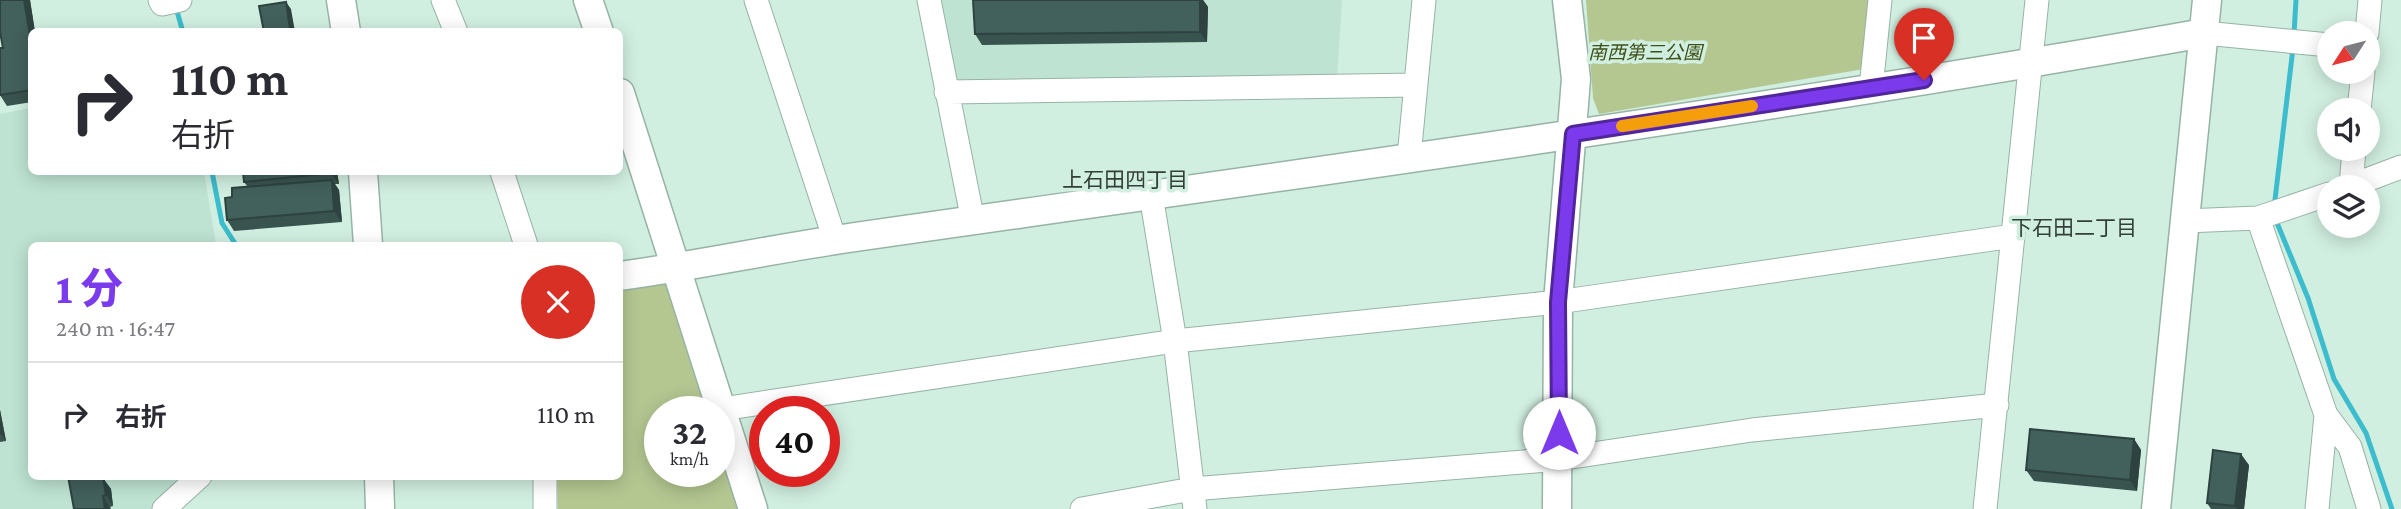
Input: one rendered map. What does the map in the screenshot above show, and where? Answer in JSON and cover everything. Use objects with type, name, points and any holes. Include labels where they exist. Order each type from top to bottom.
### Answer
[{"type":"street","points":[[160,0],[162,4],[180,0]]},
{"type":"street","points":[[341,0],[345,28]]},
{"type":"street","points":[[443,0],[454,28]]},
{"type":"street","points":[[588,0],[598,28]]},
{"type":"street","points":[[756,0],[835,240]]},
{"type":"street","points":[[929,0],[973,221]]},
{"type":"street","points":[[1409,157],[1424,0]]},
{"type":"street","points":[[1557,509],[1558,302],[1576,79],[1567,0]]},
{"type":"street","points":[[1871,88],[1880,0]]},
{"type":"street","points":[[1985,509],[2038,0]]},
{"type":"street","points":[[2156,509],[2207,0]]},
{"type":"street","points":[[2368,21],[2370,0]]},
{"type":"street","points":[[623,276],[835,240],[1573,134],[2030,63],[2204,33],[2317,43]]},
{"type":"street","points":[[946,92],[1416,85]]},
{"type":"street","points":[[623,102],[718,396]]},
{"type":"street","points":[[2380,175],[2401,167]]},
{"type":"street","points":[[363,175],[368,242]]},
{"type":"street","points":[[503,175],[525,242]]},
{"type":"street","points":[[1151,195],[1175,341],[1194,499]]},
{"type":"street","points":[[2185,220],[2261,217],[2317,198]]},
{"type":"street","points":[[2261,217],[2260,231],[2326,415],[2350,447],[2369,509]]},
{"type":"street","points":[[735,407],[1175,341],[1558,302],[2013,236]]},
{"type":"street","points":[[1082,509],[1559,459],[1752,430],[1997,405]]},
{"type":"street","points":[[2318,509],[2326,415]]},
{"type":"street","points":[[735,451],[753,509]]},
{"type":"street","points":[[164,509],[196,480]]},
{"type":"street","points":[[379,480],[380,509]]},
{"type":"street","points":[[545,480],[545,509]]},
{"type":"shaded area","points":[[934,0],[1342,0],[1337,79],[951,86]]},
{"type":"shaded area","points":[[28,109],[28,175],[204,175],[216,242],[28,242],[28,480],[182,480],[155,509],[0,509],[0,114]]},
{"type":"green space","name":"南西第三公園","points":[[1586,0],[1877,0],[1870,68],[1599,114],[1593,98]]},
{"type":"green space","points":[[623,281],[676,281],[706,396],[644,396],[644,487],[734,487],[741,509],[558,509],[557,480],[623,480]]},
{"type":"building","points":[[0,0],[24,0],[29,28],[28,91],[0,95],[0,48],[3,48]]},
{"type":"building","points":[[973,0],[1200,0],[1200,32],[975,34]]},
{"type":"building","points":[[286,2],[290,28],[263,28],[259,6]]},
{"type":"building","points":[[243,175],[312,175],[244,182]]},
{"type":"building","points":[[332,180],[334,211],[227,220],[225,198],[232,197],[232,188]]},
{"type":"building","points":[[2030,429],[2134,439],[2130,480],[2026,470]]},
{"type":"building","points":[[2213,450],[2241,454],[2235,506],[2207,503]]},
{"type":"building","points":[[69,480],[103,480],[105,509],[74,509]]},
{"type":"waterway","points":[[2294,34],[2296,0]]},
{"type":"waterway","points":[[176,8],[182,28]]},
{"type":"waterway","points":[[2274,208],[2293,48]]},
{"type":"waterway","points":[[213,175],[222,223],[234,242]]},
{"type":"waterway","points":[[2275,218],[2308,298],[2334,379],[2366,433],[2392,509]]},
{"type":"slow traffic","points":[[1622,126],[1752,106]]},
{"type":"district","name":"上石田四丁目","points":[[1125,180]]},
{"type":"district","name":"下石田二丁目","points":[[2074,228]]},
{"type":"route","points":[[1559,433],[1558,302],[1573,134],[1924,80]]}]
